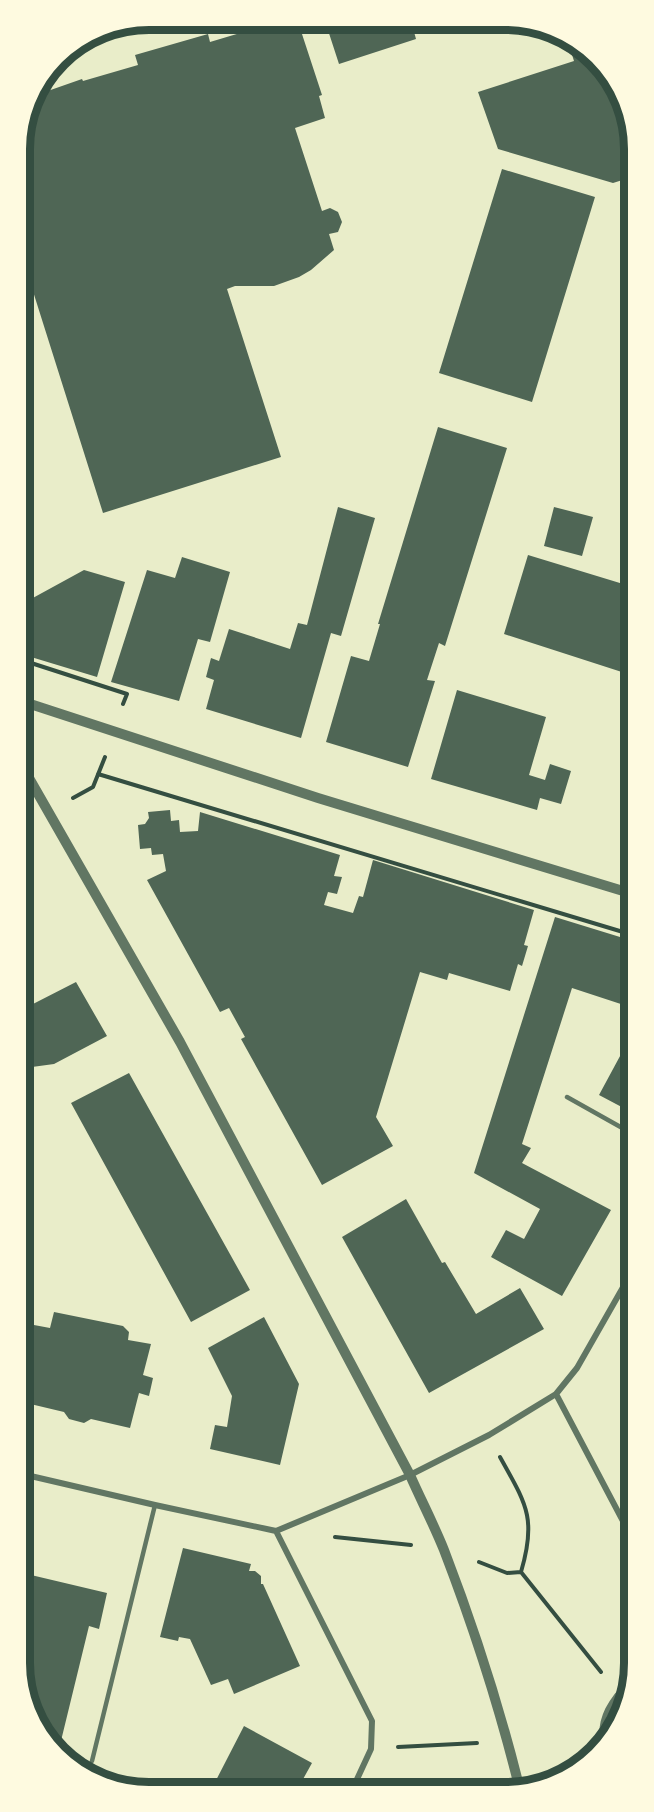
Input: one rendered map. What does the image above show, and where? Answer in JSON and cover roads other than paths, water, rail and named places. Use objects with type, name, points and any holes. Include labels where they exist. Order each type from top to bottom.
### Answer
[{"type":"street","points":[[30,704],[318,798],[624,891]]},
{"type":"street","points":[[30,780],[180,1042],[410,1475],[444,1549],[508,1741],[518,1781]]},
{"type":"street","points":[[30,1476],[276,1531],[410,1475],[489,1435],[556,1394],[578,1368],[624,1286]]},
{"type":"street","points":[[556,1394],[624,1523]]},
{"type":"street","points":[[276,1531],[372,1721],[371,1749],[356,1782]]},
{"type":"street","points":[[602,1732],[605,1714],[621,1690]]},
{"type":"lane","points":[[567,1097],[624,1129]]},
{"type":"lane","points":[[92,1761],[155,1505]]}]
